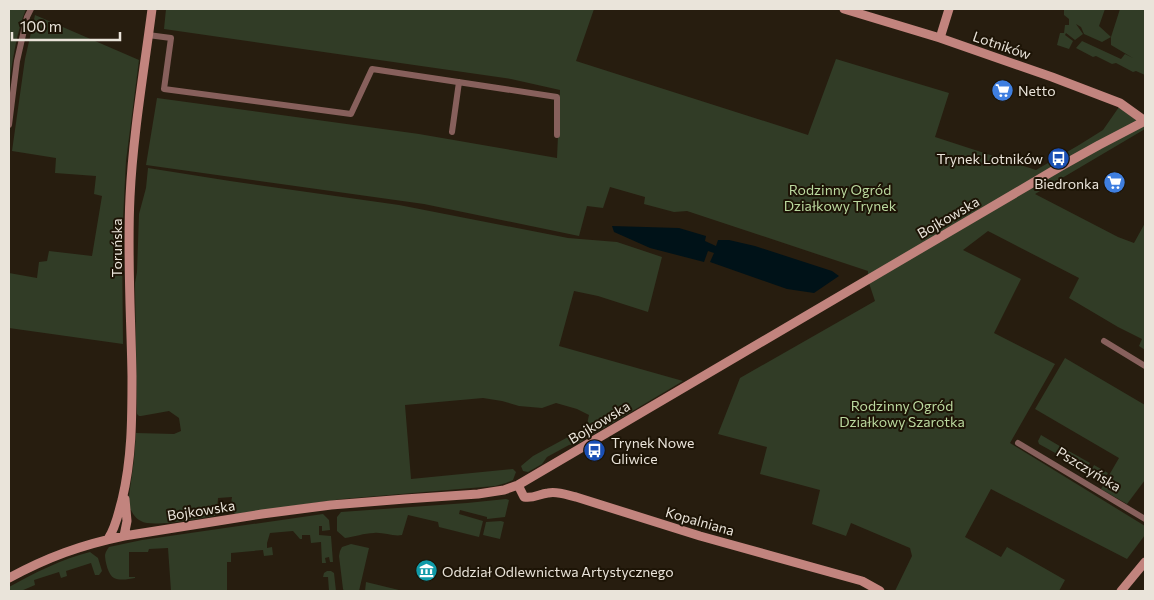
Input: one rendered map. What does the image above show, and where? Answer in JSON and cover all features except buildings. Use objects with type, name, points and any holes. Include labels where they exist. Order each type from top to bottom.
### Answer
[{"type":"street","points":[[9,125],[17,61],[27,17],[31,9]]},
{"type":"street","name":"Toruńska","points":[[108,539],[122,518],[131,444],[128,246],[130,195],[136,130],[152,9]]},
{"type":"street","name":"Lotników","points":[[844,9],[940,38],[1052,77],[1120,103],[1145,121]]},
{"type":"street","points":[[940,38],[949,9]]},
{"type":"street","points":[[148,35],[171,38],[164,88],[171,90],[351,114],[372,69],[557,97],[557,135]]},
{"type":"street","points":[[452,132],[459,82]]},
{"type":"street","name":"Bojkowska","points":[[9,578],[45,560],[80,547],[124,536],[322,506],[405,498],[490,493],[518,486],[1078,157],[1145,121]]},
{"type":"street","points":[[1104,340],[1145,366]]},
{"type":"street","name":"Pszczyńska","points":[[1018,443],[1145,520]]},
{"type":"street","name":"Kopalniana","points":[[518,486],[526,498],[548,493],[576,497],[700,536],[862,580],[880,591]]},
{"type":"street","points":[[124,536],[119,529],[122,518],[136,527],[150,532]]},
{"type":"street","points":[[1121,591],[1145,562]]},
{"type":"green space","points":[[9,9],[26,9],[17,37],[9,86]]},
{"type":"green space","points":[[166,9],[594,9],[576,61],[808,135],[836,59],[949,93],[935,137],[1036,170],[1103,130],[1119,107],[1145,121],[1145,129],[1035,194],[1118,237],[1134,243],[1145,223],[1145,350],[1139,346],[1142,339],[1069,298],[1079,278],[988,231],[963,250],[1021,279],[994,333],[1055,364],[1010,443],[1145,526],[1145,535],[1127,559],[991,489],[965,537],[1001,557],[1007,547],[1065,580],[1059,591],[895,591],[912,556],[910,548],[851,523],[846,536],[812,524],[820,490],[760,474],[767,447],[718,434],[740,378],[875,301],[868,280],[868,271],[687,211],[674,212],[644,204],[645,197],[610,187],[603,208],[587,206],[579,236],[424,204],[146,165],[157,98],[419,134],[557,158],[560,90],[511,79],[164,29]]},
{"type":"green space","points":[[1064,9],[1105,9],[1099,26],[1111,37],[1102,42],[1084,34],[1081,27],[1076,24],[1083,34],[1075,40],[1066,33],[1065,35],[1073,41],[1069,49],[1057,45],[1060,33],[1064,33],[1065,25],[1069,25],[1069,19],[1064,15]]},
{"type":"green space","points":[[1120,9],[1145,9],[1145,75],[1136,71],[1133,72],[1116,63],[1112,64],[1096,56],[1093,57],[1076,48],[1082,41],[1121,59],[1125,54],[1133,58],[1111,45],[1111,37]]},
{"type":"green space","points":[[35,15],[139,60],[126,161],[122,238],[123,344],[9,328],[9,273],[37,278],[39,262],[47,261],[49,251],[92,256],[102,196],[94,194],[96,176],[55,173],[56,158],[12,151],[25,59]]},
{"type":"green space","points":[[148,168],[399,205],[568,238],[617,242],[662,257],[648,312],[598,296],[574,291],[559,346],[683,381],[577,444],[569,445],[547,457],[542,464],[528,472],[523,471],[521,466],[533,456],[581,430],[587,424],[589,415],[577,409],[556,403],[542,408],[519,406],[483,398],[405,405],[411,479],[513,469],[516,472],[513,480],[495,486],[342,499],[236,514],[231,503],[232,497],[218,498],[215,516],[165,523],[141,521],[129,510],[128,503],[136,433],[174,434],[181,431],[179,418],[169,411],[141,416],[137,414],[135,283],[139,214],[146,188]]},
{"type":"green space","points":[[1065,358],[1145,405],[1145,480],[1127,504],[1101,489],[1119,458],[1035,409]]},
{"type":"green space","points":[[1041,435],[1063,448],[1059,455],[1039,444],[1038,441]]},
{"type":"green space","points":[[1067,450],[1090,463],[1085,471],[1063,458]]},
{"type":"green space","points":[[1094,465],[1108,473],[1103,482],[1089,474]]},
{"type":"green space","points":[[509,500],[505,517],[487,519],[487,517],[460,510],[459,514],[483,521],[479,537],[439,527],[438,522],[408,515],[402,535],[370,533],[345,538],[337,531],[337,517],[341,512]]},
{"type":"green space","points":[[323,514],[329,520],[330,530],[322,531],[322,526],[319,526],[319,535],[331,536],[333,562],[330,562],[329,557],[325,558],[326,563],[322,563],[321,542],[311,543],[310,535],[302,535],[302,539],[300,539],[293,531],[270,533],[267,548],[272,547],[273,555],[264,556],[263,550],[231,553],[231,562],[227,562],[227,591],[171,591],[168,548],[149,549],[148,552],[129,552],[129,577],[135,578],[116,579],[110,574],[106,564],[105,555],[109,547],[142,540]]},
{"type":"green space","points":[[486,522],[504,522],[500,539],[483,535]]},
{"type":"green space","points":[[351,544],[369,548],[359,591],[344,591],[343,589],[339,556],[342,547]]},
{"type":"green space","points":[[90,552],[98,558],[102,571],[99,575],[95,575],[91,563],[66,571],[67,576],[61,578],[59,572],[34,580],[35,585],[21,591],[9,591],[9,587],[58,562]]},
{"type":"green space","points":[[327,571],[334,573],[336,591],[329,591],[328,577],[323,577]]},
{"type":"green space","points":[[366,582],[403,591],[365,591]]},
{"type":"shaded area","points":[[612,226],[679,228],[706,236],[705,241],[716,246],[718,240],[729,240],[755,246],[832,271],[839,276],[814,293],[787,289],[710,262],[714,253],[708,251],[704,262],[650,248],[614,232]]},
{"type":"place","name":"Netto","points":[[1002,90]]},
{"type":"place","name":"Trynek Lotników","points":[[1059,158]]},
{"type":"place","name":"Biedronka","points":[[1115,183]]},
{"type":"place","name":"Trynek Nowe Gliwice","points":[[595,450]]},
{"type":"place","name":"Oddział Odlewnictwa Artystycznego","points":[[426,571]]},
{"type":"park label","name":"Rodzinny Ogród Działkowy Trynek","points":[[840,197]]},
{"type":"park label","name":"Rodzinny Ogród Działkowy Szarotka","points":[[902,414]]}]
